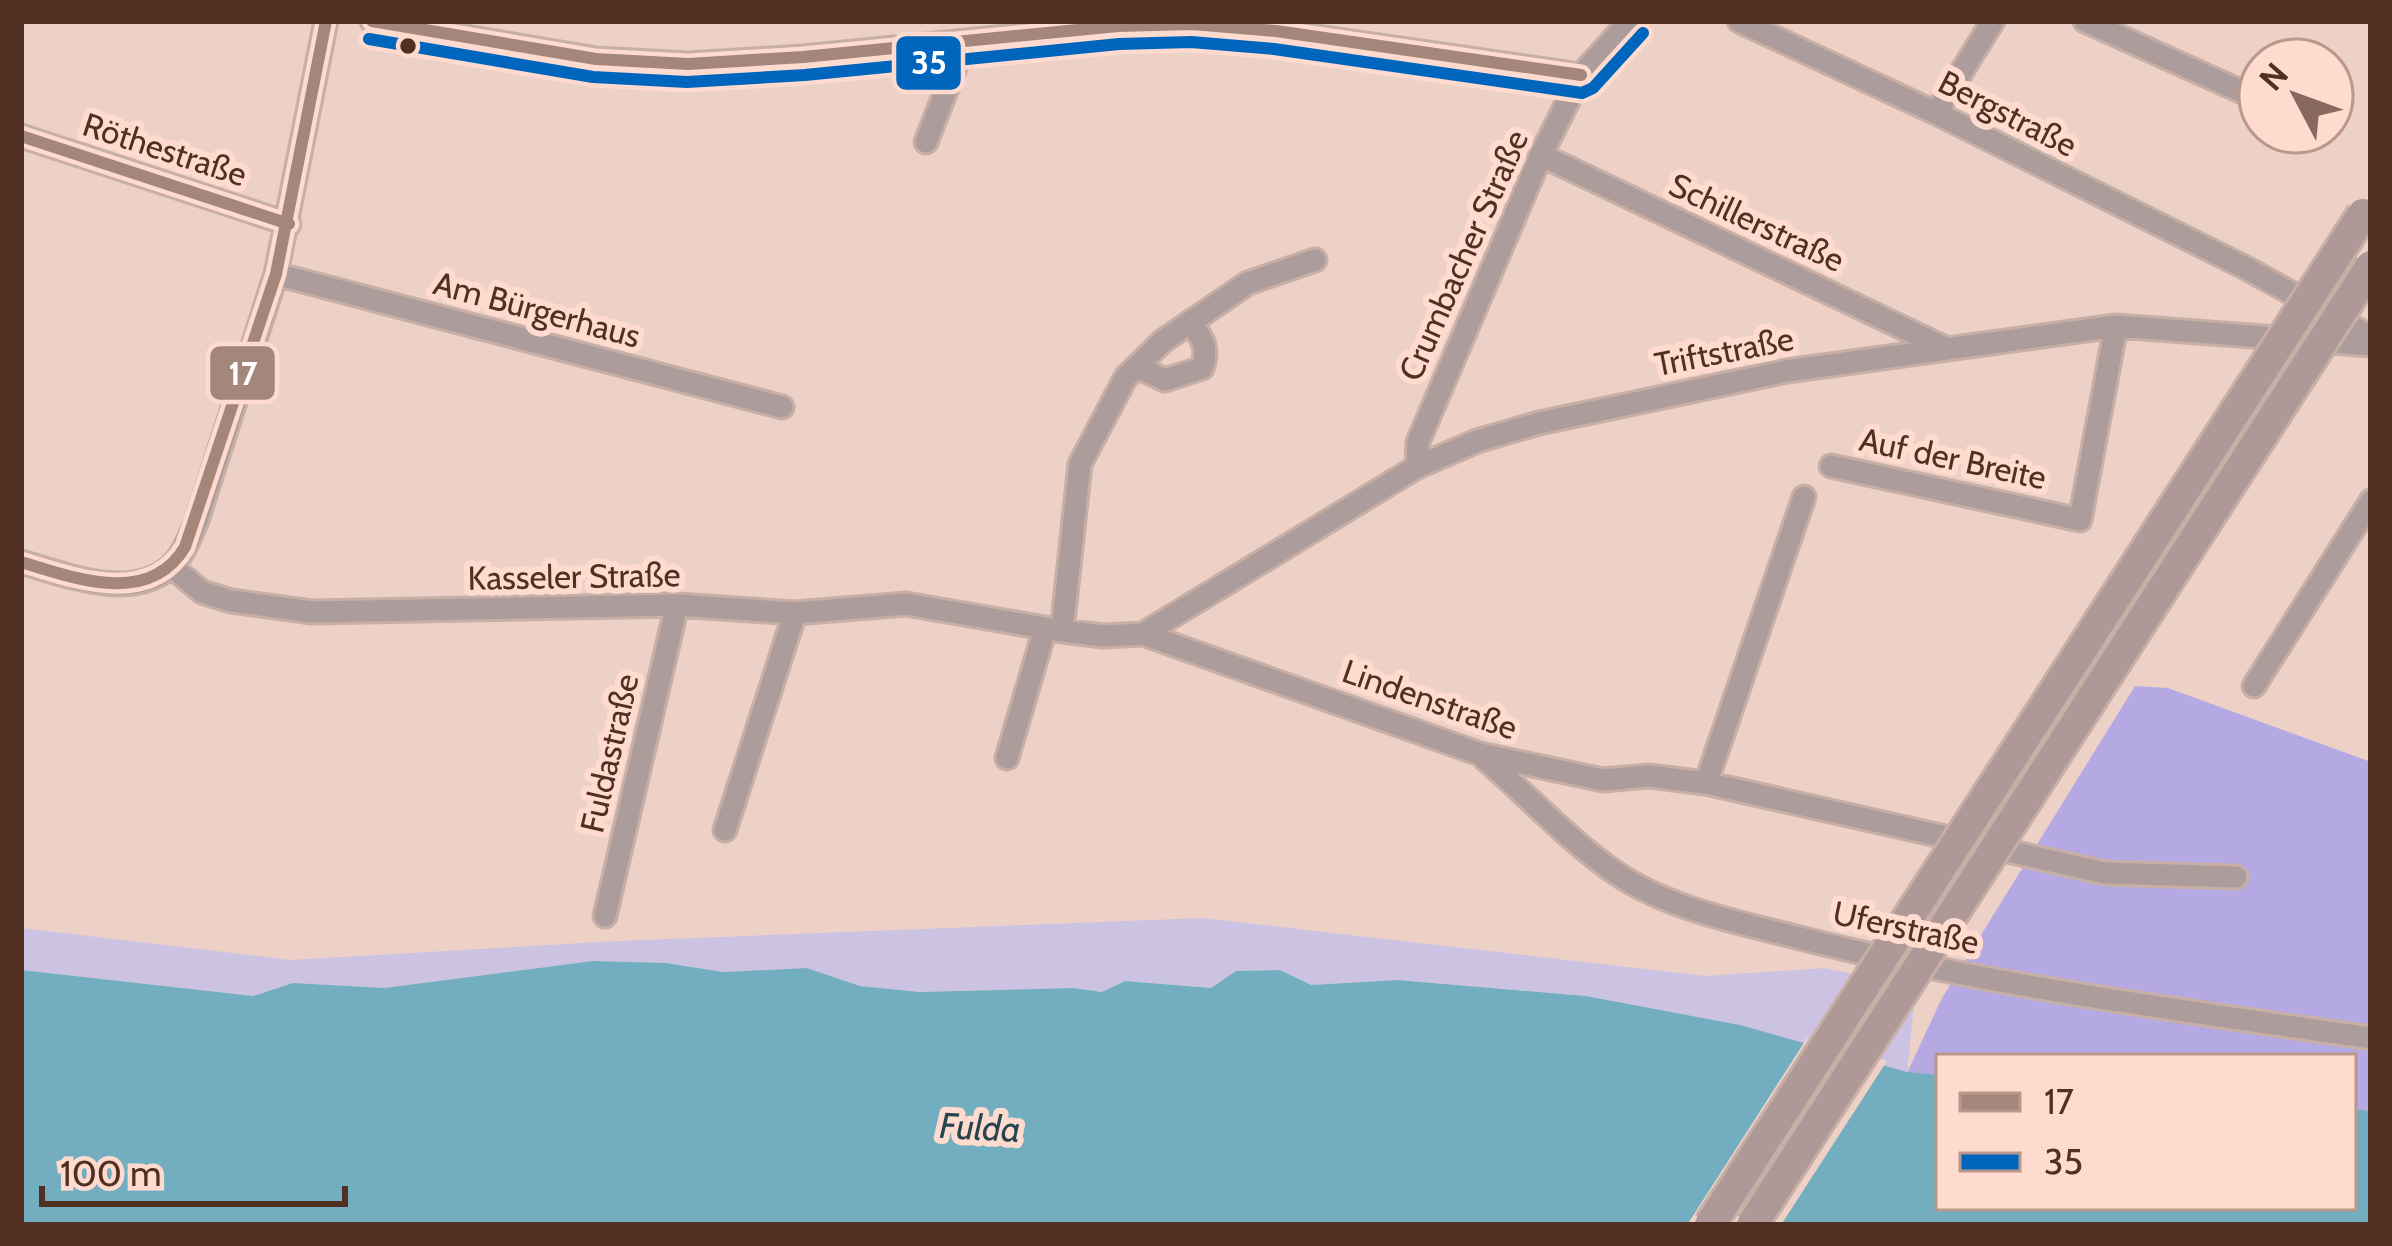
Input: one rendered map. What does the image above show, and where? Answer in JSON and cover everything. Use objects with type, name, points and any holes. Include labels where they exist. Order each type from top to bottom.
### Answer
[{"type":"highway","points":[[1710,1225],[2363,214]]},
{"type":"highway","points":[[1752,1225],[2371,266]]},
{"type":"street","points":[[21,562],[114,584],[151,579],[184,550],[276,274],[326,21]]},
{"type":"street","points":[[372,21],[457,28],[596,59],[688,64],[965,42],[1118,23],[1192,24],[1276,31],[1581,75]]},
{"type":"street","name":"Crumbacher Straße","points":[[1418,466],[1418,442],[1540,155],[1581,75],[1630,21]]},
{"type":"street","name":"Bergstraße","points":[[1738,21],[1936,113],[2246,268],[2371,341]]},
{"type":"street","points":[[1936,113],[1993,21]]},
{"type":"street","points":[[2085,21],[2236,89]]},
{"type":"street","points":[[926,142],[965,42]]},
{"type":"street","name":"Röthestraße","points":[[21,136],[289,224]]},
{"type":"street","name":"Schillerstraße","points":[[1540,155],[1946,348]]},
{"type":"street","points":[[1007,758],[1053,630],[1080,464],[1126,377],[1163,341],[1248,283],[1316,260]]},
{"type":"street","name":"Am Bürgerhaus","points":[[276,274],[782,407]]},
{"type":"street","points":[[2278,338],[2300,296]]},
{"type":"street","points":[[1137,367],[1165,380],[1202,368],[1207,355],[1204,340],[1190,322]]},
{"type":"street","name":"Triftstraße","points":[[1143,634],[1418,466],[1477,441],[1539,423],[1787,371],[2116,326],[2371,341]]},
{"type":"street","name":"Auf der Breite","points":[[1831,466],[2080,520],[2116,326]]},
{"type":"street","points":[[1706,783],[1804,497]]},
{"type":"street","points":[[2254,686],[2371,501]]},
{"type":"street","name":"Kasseler Straße","points":[[171,566],[202,592],[295,610],[677,605],[796,613],[906,604],[1053,630],[1103,636],[1143,634]]},
{"type":"street","name":"Fuldastraße","points":[[605,916],[677,605]]},
{"type":"street","points":[[725,830],[796,613]]},
{"type":"street","name":"Lindenstraße","points":[[1143,634],[1480,754],[1603,780],[1649,776],[1706,783],[2105,873],[2236,878]]},
{"type":"street","name":"Uferstraße","points":[[1480,754],[1617,874],[1670,900],[1737,922],[1896,962],[2127,1003],[2371,1038]]},
{"type":"shaded area","points":[[2135,686],[2168,688],[2371,762],[2371,1111],[2356,1109],[2356,1054],[1936,1054],[1936,1075],[1907,1073],[1942,998]]},
{"type":"shaded area","points":[[1203,918],[1705,976],[1825,968],[1916,986],[1907,1073],[1740,1025],[1586,996],[1397,980],[1310,985],[1280,970],[1236,971],[1212,988],[1125,981],[1103,992],[1073,988],[920,992],[860,986],[807,968],[723,972],[666,963],[593,961],[384,988],[293,983],[253,996],[21,970],[21,928],[291,960],[617,941]]},
{"type":"water","name":"Fulda","points":[[593,961],[666,963],[723,972],[807,968],[860,986],[920,992],[1073,988],[1102,992],[1125,981],[1211,988],[1236,971],[1280,970],[1311,985],[1397,980],[1586,996],[1740,1025],[1907,1072],[1936,1075],[1936,1210],[2356,1210],[2356,1109],[2371,1111],[2371,1225],[21,1225],[21,970],[253,996],[293,983],[384,988]]},
{"type":"pier","points":[[1807,1038],[1887,1061],[1781,1225],[1687,1225]]},
{"type":"transit line","name":"17","points":[[21,562],[87,580],[131,582],[170,566],[185,547],[276,274],[326,21]]},
{"type":"transit line","name":"17","points":[[372,21],[596,59],[688,64],[1118,26],[1192,24],[1276,31],[1581,75]]},
{"type":"transit line","name":"35","points":[[369,39],[593,77],[687,82],[1119,44],[1191,42],[1274,49],[1582,93],[1593,88],[1643,33]]},
{"type":"transit line","name":"17","points":[[21,136],[289,224]]}]
